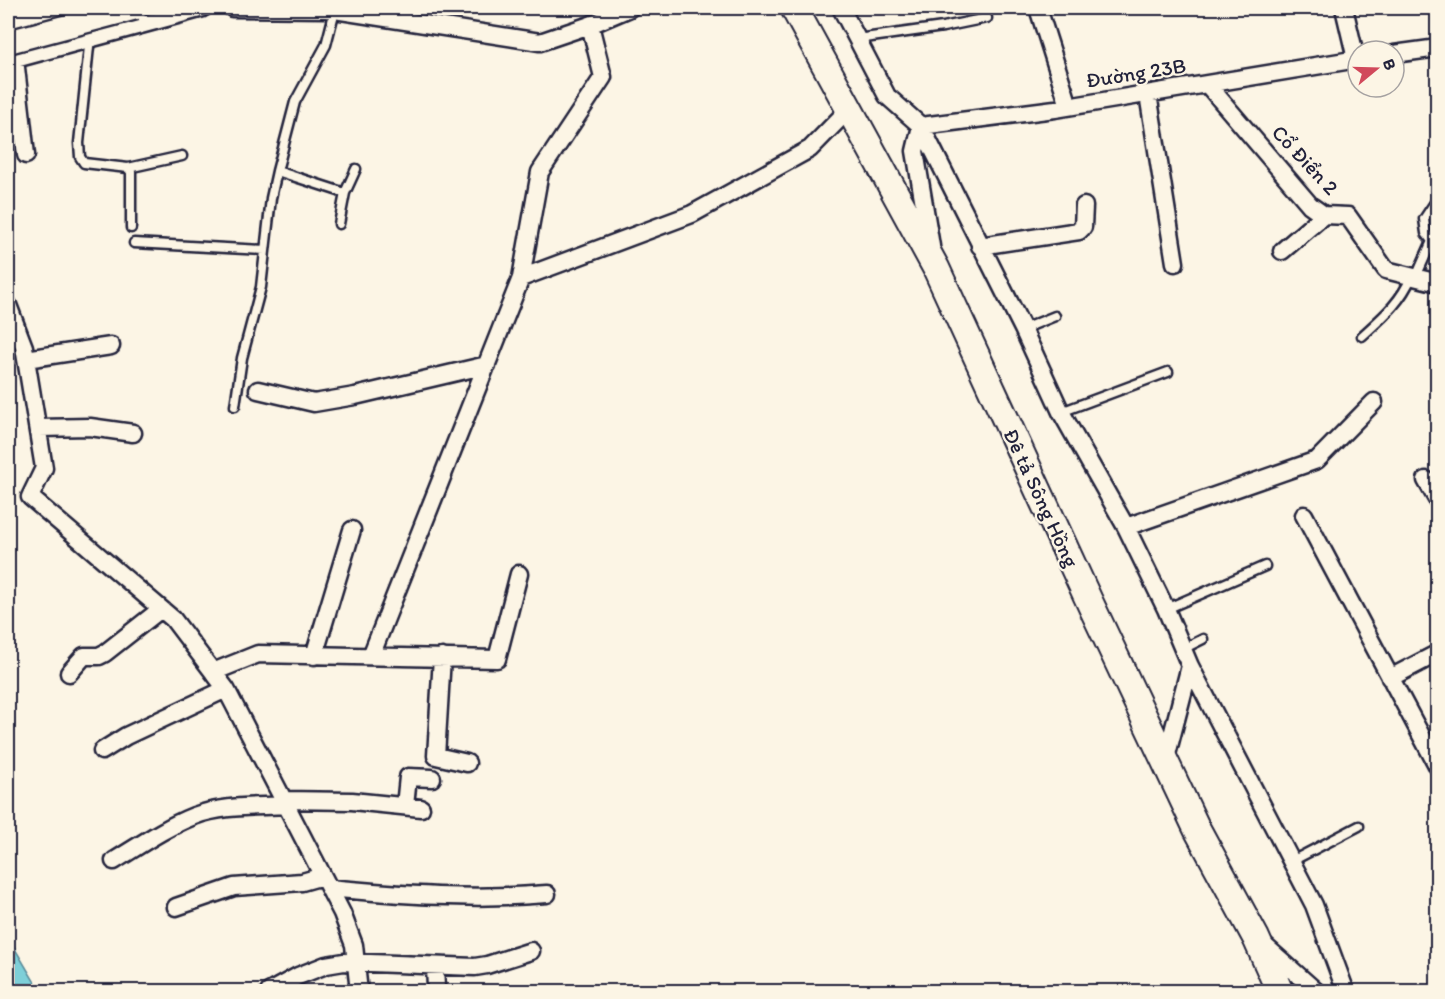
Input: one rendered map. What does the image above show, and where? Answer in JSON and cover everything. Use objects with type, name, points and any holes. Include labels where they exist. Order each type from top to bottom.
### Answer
[{"type":"highway","points":[[8,22],[63,8]]},
{"type":"main road","points":[[10,54],[136,8]]},
{"type":"main road","name":"Đê tả Sông Hồng","points":[[794,8],[936,268],[1165,762],[1197,829],[1256,938],[1275,990]]},
{"type":"street","points":[[26,155],[10,54],[90,37],[202,8]]},
{"type":"street","points":[[232,8],[335,10],[540,42],[599,17],[630,8]]},
{"type":"street","points":[[841,8],[887,96],[921,126],[1023,329],[1061,412],[1126,527],[1166,609],[1190,666],[1314,905],[1346,992]]},
{"type":"street","points":[[1038,8],[1069,106]]},
{"type":"street","points":[[1344,8],[1352,39]]},
{"type":"street","points":[[371,656],[521,278],[540,172],[603,77],[599,17]]},
{"type":"street","points":[[1406,52],[1437,48]]},
{"type":"street","name":"Đường 23B","points":[[921,126],[1148,94],[1346,61]]},
{"type":"street","name":"Cổ Điển 2","points":[[1207,84],[1310,205],[1323,214],[1348,216],[1386,270],[1437,283]]},
{"type":"street","points":[[1148,94],[1175,263]]},
{"type":"street","points":[[521,278],[692,214],[810,149],[849,109]]},
{"type":"street","points":[[921,126],[915,151],[936,268]]},
{"type":"street","points":[[980,246],[1078,231],[1083,227],[1084,206]]},
{"type":"street","points":[[1282,251],[1323,214]]},
{"type":"street","points":[[8,305],[24,347],[44,468],[30,497],[173,619],[226,689],[326,882],[350,934],[357,962],[359,992]]},
{"type":"street","points":[[26,359],[111,346]]},
{"type":"street","points":[[258,390],[314,403],[355,396],[487,365]]},
{"type":"street","points":[[1126,527],[1317,460],[1374,402]]},
{"type":"street","points":[[38,428],[90,427],[133,433]]},
{"type":"street","points":[[1426,480],[1437,501]]},
{"type":"street","points":[[1304,514],[1437,767]]},
{"type":"street","points":[[314,656],[352,530]]},
{"type":"street","points":[[213,672],[258,654],[497,659],[519,574]]},
{"type":"street","points":[[69,674],[84,656],[99,656],[105,653],[161,609]]},
{"type":"street","points":[[1390,678],[1437,653]]},
{"type":"street","points":[[442,657],[436,756],[467,763]]},
{"type":"street","points":[[1165,762],[1190,666]]},
{"type":"street","points":[[102,750],[126,736],[226,689]]},
{"type":"street","points":[[114,861],[195,815],[231,808],[285,803],[352,801],[413,807],[408,777],[432,778]]},
{"type":"street","points":[[176,907],[234,887],[302,882],[326,882],[415,895],[502,898],[547,894]]},
{"type":"street","points":[[1256,938],[1317,992]]},
{"type":"street","points":[[269,992],[298,976],[326,965],[357,962],[435,966],[487,965],[531,951]]},
{"type":"street","points":[[435,966],[436,987]]},
{"type":"lane","points":[[81,8],[90,37],[79,143],[80,157],[84,163],[128,168],[182,156]]},
{"type":"lane","points":[[235,406],[242,358],[261,287],[271,198],[277,171],[296,102],[326,45],[335,10]]},
{"type":"lane","points":[[857,39],[943,27],[987,18]]},
{"type":"lane","points":[[128,168],[131,172],[131,228]]},
{"type":"lane","points":[[339,224],[345,193],[356,169]]},
{"type":"lane","points":[[277,171],[345,193]]},
{"type":"lane","points":[[1362,336],[1394,307],[1414,277],[1432,241],[1426,233],[1424,219],[1437,198]]},
{"type":"lane","points":[[134,243],[266,250]]},
{"type":"lane","points":[[1023,329],[1055,316]]},
{"type":"lane","points":[[1061,412],[1168,372]]},
{"type":"lane","points":[[1166,609],[1265,566]]},
{"type":"lane","points":[[1183,649],[1203,639]]},
{"type":"lane","points":[[1292,861],[1359,826]]},
{"type":"water","points":[[8,937],[40,991],[8,991]]},
{"type":"railway","points":[[8,10],[17,8]]}]
